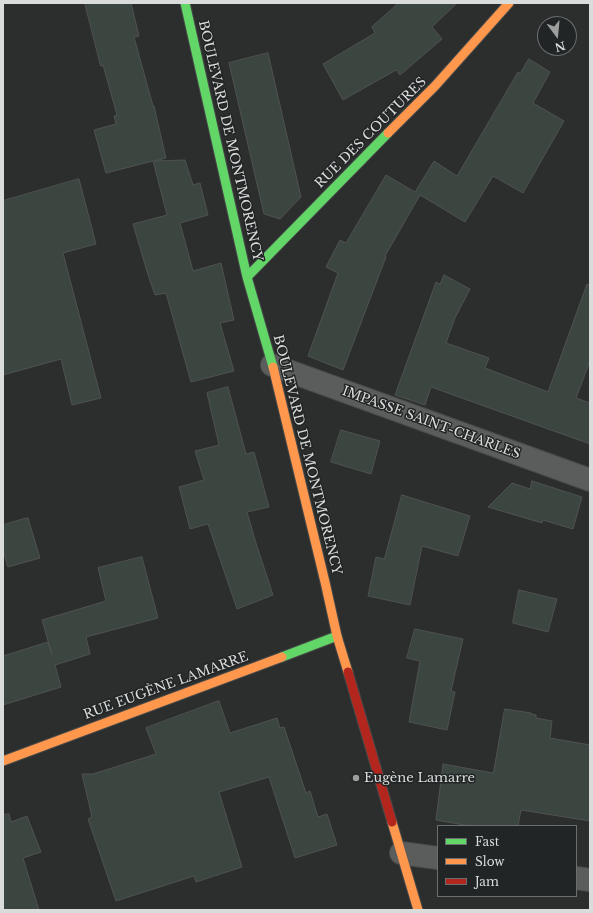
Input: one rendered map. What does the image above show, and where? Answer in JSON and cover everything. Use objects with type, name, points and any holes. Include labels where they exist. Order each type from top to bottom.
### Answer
[{"type":"street","name":"BOULEVARD DE MONTMORENCY","points":[[185,3],[247,277],[272,365],[338,636],[418,910]]},
{"type":"street","name":"RUE DES COUTURES","points":[[247,277],[435,86],[509,3]]},
{"type":"street","name":"IMPASSE SAINT-CHARLES","points":[[272,365],[590,480]]},
{"type":"street","name":"RUE EUGÈNE LAMARRE","points":[[3,761],[338,636]]},
{"type":"street","points":[[401,853],[437,858]]},
{"type":"street","points":[[577,878],[590,880]]},
{"type":"building","points":[[85,3],[131,3],[139,36],[134,37],[154,106],[166,158],[154,161],[185,160],[193,185],[200,183],[208,215],[180,223],[193,271],[221,263],[234,320],[220,323],[234,371],[191,382],[166,293],[155,295],[133,224],[167,215],[153,161],[106,173],[94,130],[116,124],[114,116],[117,115],[103,65],[101,66]]},
{"type":"building","points":[[399,3],[457,3],[432,27],[442,39],[400,75],[396,70],[343,100],[323,64],[375,33],[372,27]]},
{"type":"building","points":[[268,53],[301,197],[280,219],[264,214],[229,63]]},
{"type":"building","points":[[529,59],[550,72],[533,103],[564,121],[523,193],[493,176],[465,222],[420,195],[385,256],[386,257],[343,370],[308,356],[338,273],[326,267],[340,240],[346,243],[386,175],[415,192],[434,161],[457,176],[518,72],[520,73]]},
{"type":"building","points":[[79,179],[96,244],[63,253],[101,398],[72,405],[61,359],[3,375],[3,201]]},
{"type":"building","points":[[444,275],[470,289],[455,318],[446,343],[489,358],[485,368],[548,392],[587,284],[590,285],[590,361],[576,398],[590,403],[590,444],[431,387],[425,405],[395,395],[436,282],[440,284]]},
{"type":"building","points":[[228,387],[246,454],[254,452],[269,507],[247,512],[273,595],[237,609],[208,524],[190,529],[179,487],[204,480],[195,451],[219,445],[207,393]]},
{"type":"building","points":[[341,430],[380,441],[371,474],[331,462]]},
{"type":"building","points":[[532,481],[582,497],[573,529],[543,520],[542,523],[488,507],[512,483],[530,489]]},
{"type":"building","points":[[402,495],[470,516],[458,556],[422,546],[410,605],[368,596],[376,557],[384,559]]},
{"type":"building","points":[[28,518],[40,558],[8,567],[3,550],[3,525]]},
{"type":"building","points":[[142,557],[158,618],[86,637],[90,654],[55,665],[61,687],[3,705],[3,656],[48,642],[52,655],[42,620],[106,601],[98,568]]},
{"type":"building","points":[[519,590],[557,599],[548,632],[513,623]]},
{"type":"building","points":[[415,629],[463,639],[451,691],[455,692],[447,730],[409,722],[420,661],[407,658]]},
{"type":"building","points":[[219,701],[230,733],[277,718],[280,728],[284,727],[306,793],[310,791],[318,817],[327,814],[337,845],[295,858],[269,777],[219,792],[242,867],[196,882],[194,876],[116,901],[88,819],[92,817],[82,774],[93,774],[156,754],[146,728]]},
{"type":"building","points":[[505,709],[531,713],[536,715],[536,718],[552,721],[550,738],[590,745],[590,821],[521,810],[518,825],[464,825],[436,820],[443,764],[493,773]]},
{"type":"building","points":[[9,814],[11,822],[27,816],[41,852],[23,858],[39,910],[3,910],[3,815]]},
{"type":"traffic: fast","points":[[185,3],[247,277],[273,367]]},
{"type":"traffic: fast","points":[[247,277],[388,133]]},
{"type":"traffic: fast","points":[[282,657],[337,636]]},
{"type":"traffic: slow","points":[[388,133],[435,86],[509,3]]},
{"type":"traffic: slow","points":[[273,367],[337,636],[348,672]]},
{"type":"traffic: slow","points":[[3,761],[282,657]]},
{"type":"traffic: slow","points":[[392,822],[418,910]]},
{"type":"traffic: jam","points":[[348,672],[392,822]]},
{"type":"place","name":"Eugène Lamarre","points":[[356,778]]}]
